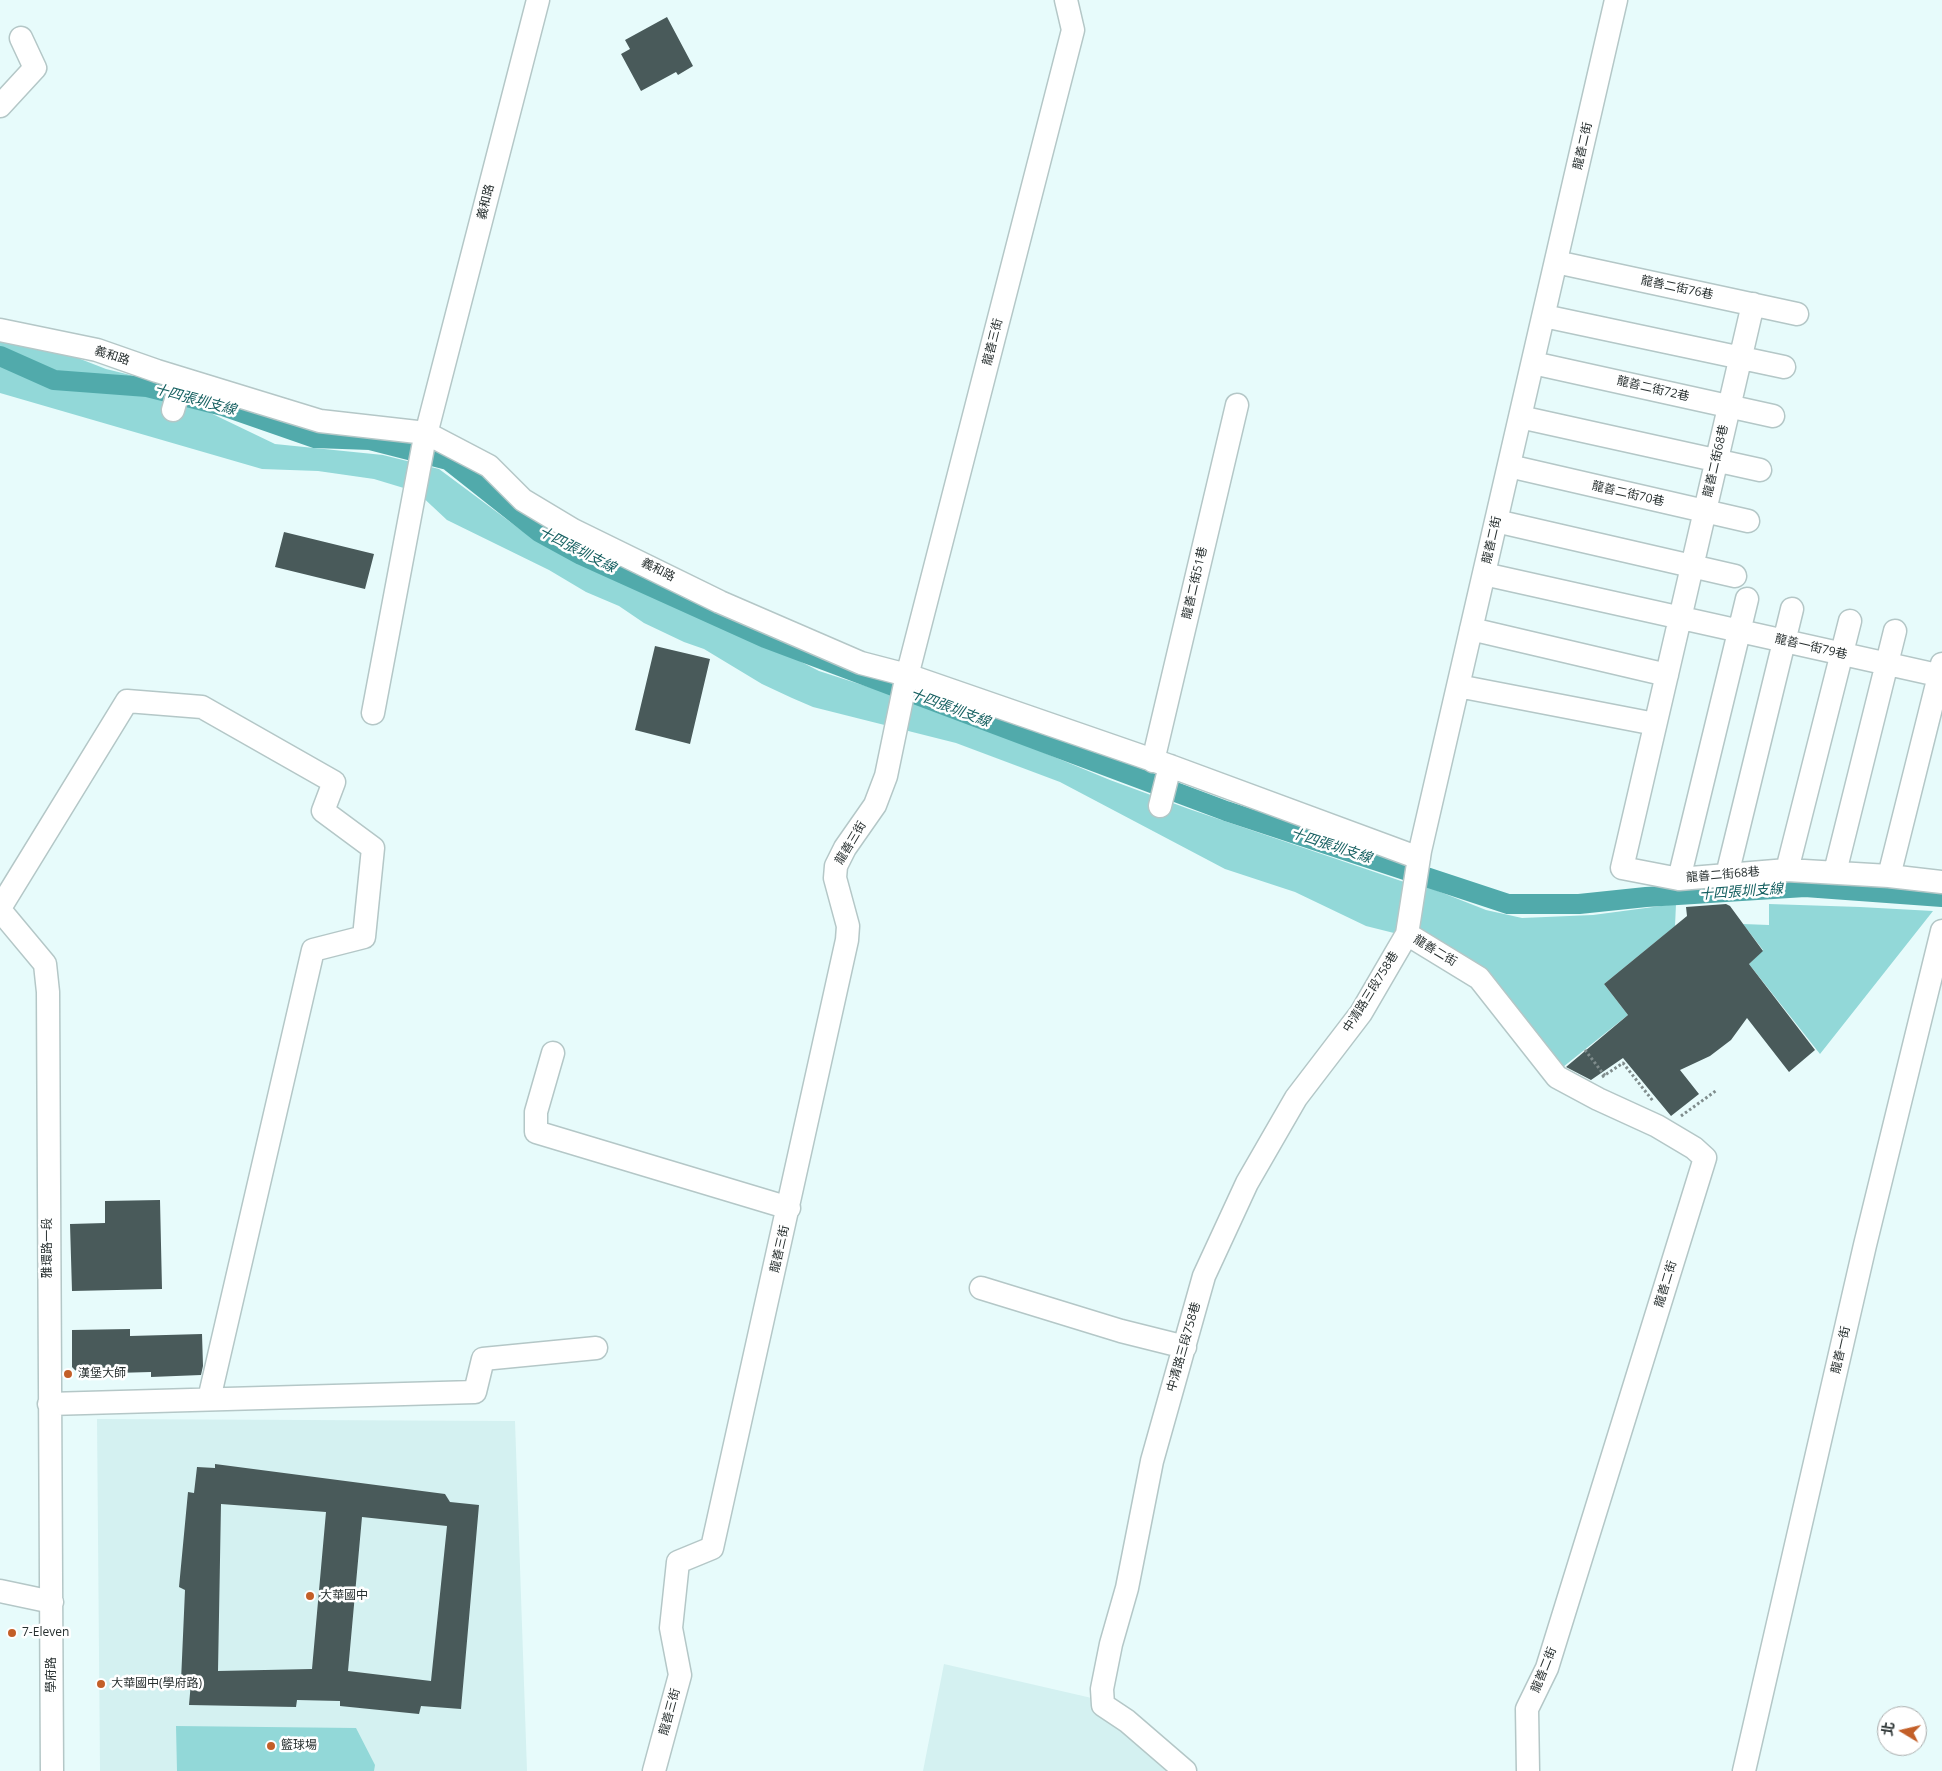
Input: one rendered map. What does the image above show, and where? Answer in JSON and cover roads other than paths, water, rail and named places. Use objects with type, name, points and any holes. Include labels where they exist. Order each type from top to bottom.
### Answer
[{"type":"street","name":"義和路","points":[[373,713],[415,480],[538,0]]},
{"type":"street","name":"龍善三街","points":[[654,1771],[680,1675],[671,1628],[678,1562],[712,1548],[848,940],[848,926],[835,878],[836,866],[882,790],[906,680],[1073,30],[1066,0]]},
{"type":"street","name":"龍善二街","points":[[1528,1771],[1527,1709],[1547,1668],[1705,1158],[1657,1126],[1598,1099],[1558,1077],[1479,978],[1407,934],[1419,858],[1616,0]]},
{"type":"street","points":[[0,106],[35,68],[21,38]]},
{"type":"street","name":"龍善二街76巷","points":[[1556,262],[1797,314]]},
{"type":"street","name":"龍善二街68巷","points":[[1752,304],[1622,868],[1679,879],[1787,870],[1889,876],[1942,882]]},
{"type":"street","points":[[1544,316],[1784,367]]},
{"type":"street","name":"義和路","points":[[0,330],[97,350],[182,379],[320,421],[425,438],[489,466],[523,500],[573,530],[729,606],[861,663],[906,680]]},
{"type":"street","name":"龍善二街72巷","points":[[1533,363],[1773,416]]},
{"type":"street","points":[[173,410],[182,379]]},
{"type":"street","name":"龍善二街51巷","points":[[1160,806],[1162,763],[1237,405]]},
{"type":"street","points":[[1520,417],[1760,470]]},
{"type":"street","name":"龍善二街70巷","points":[[1509,466],[1748,521]]},
{"type":"street","points":[[1496,521],[1735,576]]},
{"type":"street","points":[[1484,574],[1680,617]]},
{"type":"street","points":[[1679,879],[1747,599]]},
{"type":"street","points":[[1727,875],[1792,608]]},
{"type":"street","name":"龍善一街79巷","points":[[1680,617],[1886,664],[1941,672]]},
{"type":"street","points":[[1787,870],[1850,621]]},
{"type":"street","points":[[1471,629],[1667,675]]},
{"type":"street","points":[[1835,872],[1895,631]]},
{"type":"street","points":[[1889,876],[1941,672]]},
{"type":"street","points":[[906,680],[1162,763],[1419,858]]},
{"type":"street","points":[[1458,686],[1655,724]]},
{"type":"street","points":[[0,909],[127,700],[202,707],[334,782],[323,811],[373,848],[364,938],[313,950],[209,1400]]},
{"type":"street","name":"雅環路一段","points":[[0,909],[45,964],[48,992],[48,1404],[52,1602]]},
{"type":"street","name":"龍善一街","points":[[1744,1771],[1865,1245],[1942,931]]},
{"type":"street","name":"中清路三段758巷","points":[[1185,1771],[1127,1721],[1104,1706],[1102,1689],[1111,1644],[1127,1588],[1152,1461],[1204,1276],[1248,1183],[1296,1098],[1361,1012],[1407,934]]},
{"type":"street","points":[[554,1053],[536,1112],[536,1132],[789,1208]]},
{"type":"street","points":[[981,1288],[1122,1331],[1185,1346]]},
{"type":"street","points":[[48,1404],[475,1392],[483,1359],[596,1348]]},
{"type":"street","points":[[0,1591],[52,1602]]},
{"type":"street","name":"學府路","points":[[52,1602],[52,1771]]},
{"type":"waterway","name":"十四張圳支線","points":[[0,356],[54,380],[147,387],[223,406],[315,438],[370,440],[448,460],[539,532],[581,555],[765,638],[1226,811],[1508,904],[1579,904],[1646,897],[1805,887],[1942,897]]},
{"type":"place","name":"漢堡大師","points":[[68,1374]]},
{"type":"place","name":"大華國中","points":[[310,1596]]},
{"type":"place","name":"7-Eleven","points":[[12,1633]]},
{"type":"place","name":"大華國中(學府路)","points":[[101,1684]]},
{"type":"place","name":"籃球場","points":[[271,1746]]}]
